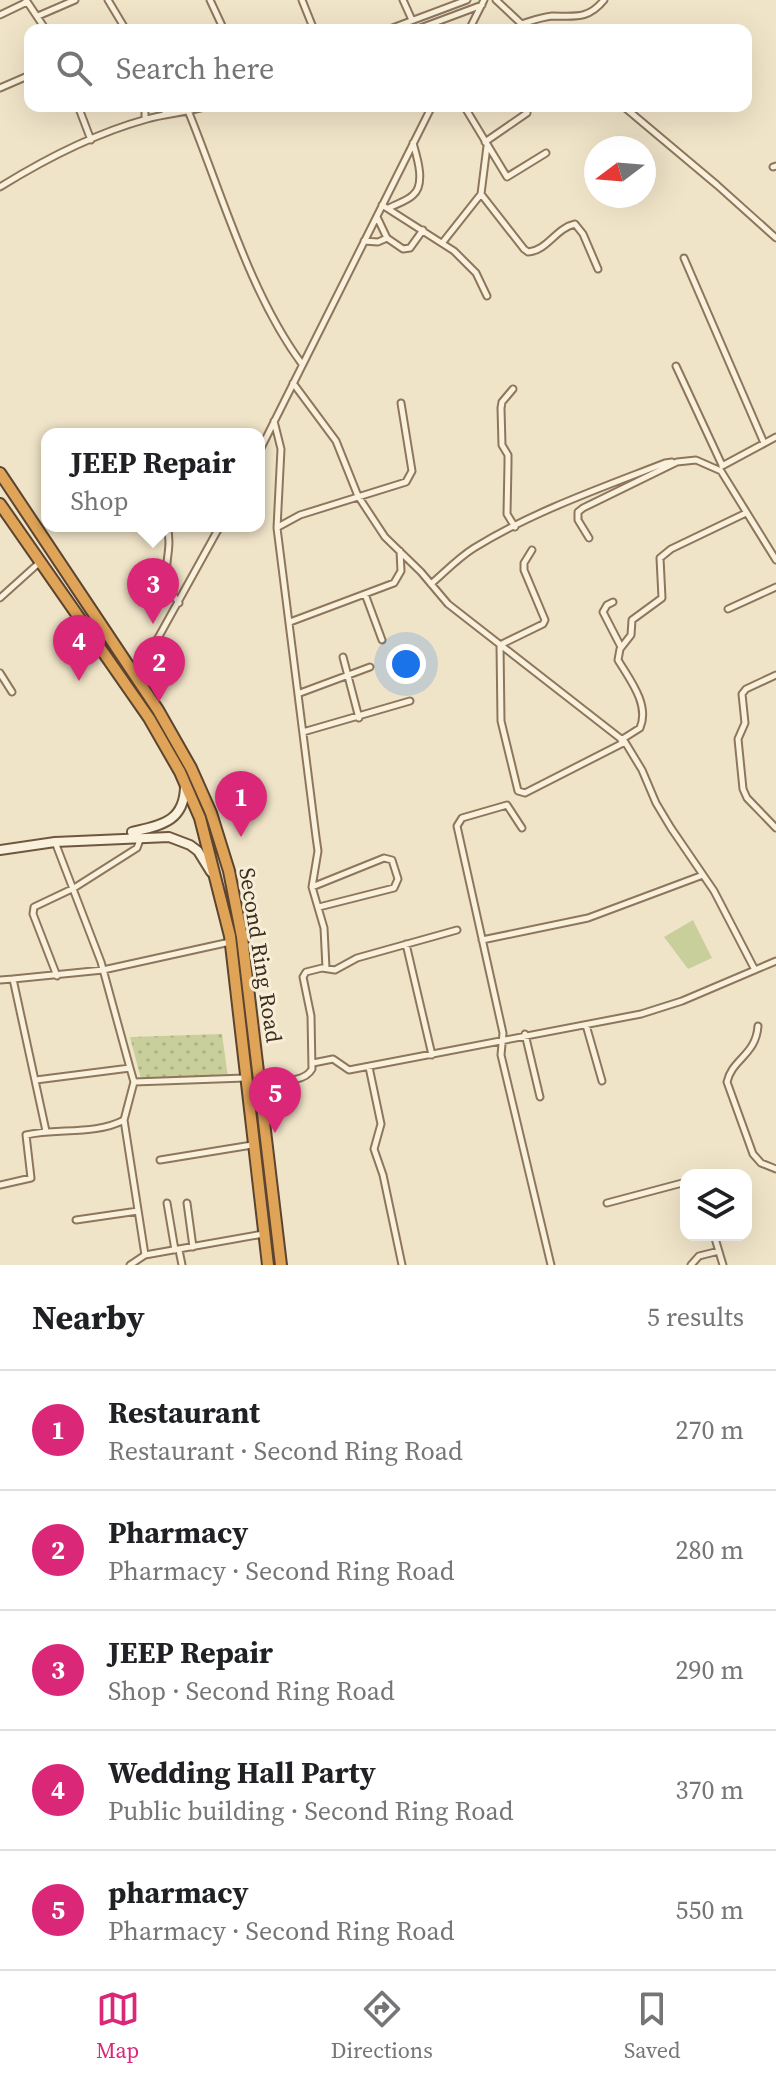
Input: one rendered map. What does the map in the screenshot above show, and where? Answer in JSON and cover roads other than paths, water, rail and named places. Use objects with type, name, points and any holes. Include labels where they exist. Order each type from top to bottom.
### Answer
[{"type":"highway","name":"Second Ring Road","points":[[0,473],[137,677],[191,768],[222,846],[242,937],[281,1265]]},
{"type":"highway","name":"Second Ring Road","points":[[0,504],[149,718],[185,782],[200,818],[231,942],[268,1265]]},
{"type":"street","points":[[38,16],[75,0]]},
{"type":"street","points":[[108,0],[122,24]]},
{"type":"street","points":[[210,0],[221,24]]},
{"type":"street","points":[[302,0],[312,24]]},
{"type":"street","points":[[403,0],[412,20]]},
{"type":"street","points":[[402,24],[467,0]]},
{"type":"street","points":[[496,0],[521,24],[552,16],[579,18],[604,0]]},
{"type":"street","points":[[0,15],[26,1],[43,24]]},
{"type":"street","points":[[430,24],[483,3]]},
{"type":"street","points":[[472,24],[483,3]]},
{"type":"street","points":[[0,88],[24,78]]},
{"type":"street","points":[[80,112],[91,140]]},
{"type":"street","points":[[145,112],[145,119]]},
{"type":"street","points":[[160,115],[166,112]]},
{"type":"street","points":[[265,440],[376,216],[385,207],[429,112]]},
{"type":"street","points":[[467,112],[510,178],[546,153]]},
{"type":"street","points":[[630,112],[776,238]]},
{"type":"street","points":[[0,187],[91,140],[145,119],[189,113],[241,249],[280,331],[302,364]]},
{"type":"street","points":[[443,242],[481,194],[486,144],[527,113]]},
{"type":"street","points":[[385,207],[417,191],[418,159],[413,143]]},
{"type":"street","points":[[481,194],[528,252],[536,251],[566,227],[575,224],[583,234],[598,269]]},
{"type":"street","points":[[385,207],[443,242],[476,273],[487,296]]},
{"type":"street","points":[[376,216],[387,238],[407,249],[423,230]]},
{"type":"street","points":[[364,241],[378,242],[387,238]]},
{"type":"street","points":[[684,258],[764,443]]},
{"type":"street","points":[[676,366],[722,468],[776,560]]},
{"type":"street","points":[[293,383],[336,441],[358,496],[385,537],[448,604],[623,741],[642,770],[663,815],[714,891],[755,970]]},
{"type":"street","points":[[513,389],[501,408],[502,445],[508,455],[507,514],[515,527]]},
{"type":"street","points":[[277,528],[300,515],[406,482],[412,471],[401,403]]},
{"type":"street","points":[[274,421],[281,449],[277,528],[318,851],[312,887],[319,907],[326,968]]},
{"type":"street","points":[[431,584],[471,550],[622,479],[665,463],[696,460],[722,468],[776,437]]},
{"type":"street","points":[[589,538],[578,520],[578,512],[677,462]]},
{"type":"street","points":[[500,645],[501,721],[518,791],[525,793],[623,741],[640,728],[644,713],[618,660],[621,647],[631,635],[632,620],[662,598],[659,567],[662,555],[746,513]]},
{"type":"street","points":[[168,532],[170,543],[165,577],[179,603]]},
{"type":"street","points":[[137,677],[217,532]]},
{"type":"street","points":[[500,645],[543,624],[545,620],[524,570],[524,563],[532,550]]},
{"type":"street","points":[[290,622],[394,583],[399,578],[400,551]]},
{"type":"street","points":[[0,598],[40,562]]},
{"type":"street","points":[[728,609],[776,587]]},
{"type":"street","points":[[365,594],[382,640]]},
{"type":"street","points":[[613,602],[603,608],[603,615],[621,647]]},
{"type":"street","points":[[343,657],[359,718]]},
{"type":"street","points":[[300,693],[370,667]]},
{"type":"street","points":[[0,673],[12,692]]},
{"type":"street","points":[[776,675],[746,689],[742,694],[745,723],[738,739],[743,789],[747,798],[776,828]]},
{"type":"street","points":[[303,732],[410,701]]},
{"type":"street","points":[[0,847],[113,836],[166,823],[176,816],[184,802],[185,782]]},
{"type":"street","points":[[522,828],[507,805],[459,821],[458,831],[503,1039],[501,1055],[551,1265]]},
{"type":"street","points":[[0,847],[141,836],[169,837],[198,851],[218,889]]},
{"type":"street","points":[[57,976],[32,910],[74,888],[137,848],[141,836]]},
{"type":"street","points":[[55,842],[103,970],[134,1082],[124,1120],[145,1255]]},
{"type":"street","points":[[312,887],[384,858],[392,860],[398,879],[394,888],[319,907]]},
{"type":"street","points":[[482,940],[588,918],[703,875]]},
{"type":"street","points":[[259,1081],[302,1078],[310,1074],[313,1063],[311,1016],[303,977],[306,972],[326,968],[335,970],[357,958],[457,930]]},
{"type":"street","points":[[0,980],[103,970],[231,942]]},
{"type":"street","points":[[406,944],[432,1055]]},
{"type":"street","points":[[313,1063],[333,1059],[349,1070],[369,1067],[658,1010],[776,961]]},
{"type":"street","points":[[13,979],[46,1131]]},
{"type":"street","points":[[586,1025],[602,1081]]},
{"type":"street","points":[[758,1026],[753,1047],[730,1071],[727,1082],[753,1154],[761,1163],[776,1171]]},
{"type":"street","points":[[525,1034],[540,1097]]},
{"type":"street","points":[[369,1067],[381,1124],[375,1153],[383,1175],[402,1265]]},
{"type":"street","points":[[36,1080],[130,1068]]},
{"type":"street","points":[[134,1082],[246,1078]]},
{"type":"street","points":[[0,1185],[31,1178],[25,1137],[46,1131],[111,1125],[124,1120]]},
{"type":"street","points":[[160,1160],[253,1145]]},
{"type":"street","points":[[607,1203],[680,1184]]},
{"type":"street","points":[[167,1203],[182,1265]]},
{"type":"street","points":[[187,1203],[193,1247]]},
{"type":"street","points":[[76,1220],[138,1211]]},
{"type":"street","points":[[131,1265],[145,1255],[264,1234]]},
{"type":"street","points":[[716,1241],[723,1265]]},
{"type":"street","points":[[691,1265],[699,1256],[719,1251]]},
{"type":"place","name":"JEEP Repair","points":[[153,624]]},
{"type":"place","name":"Wedding Hall Party","points":[[79,681]]},
{"type":"place","name":"Pharmacy","points":[[159,702]]},
{"type":"place","name":"Restaurant","points":[[241,837]]},
{"type":"place","name":"pharmacy","points":[[275,1133]]}]
